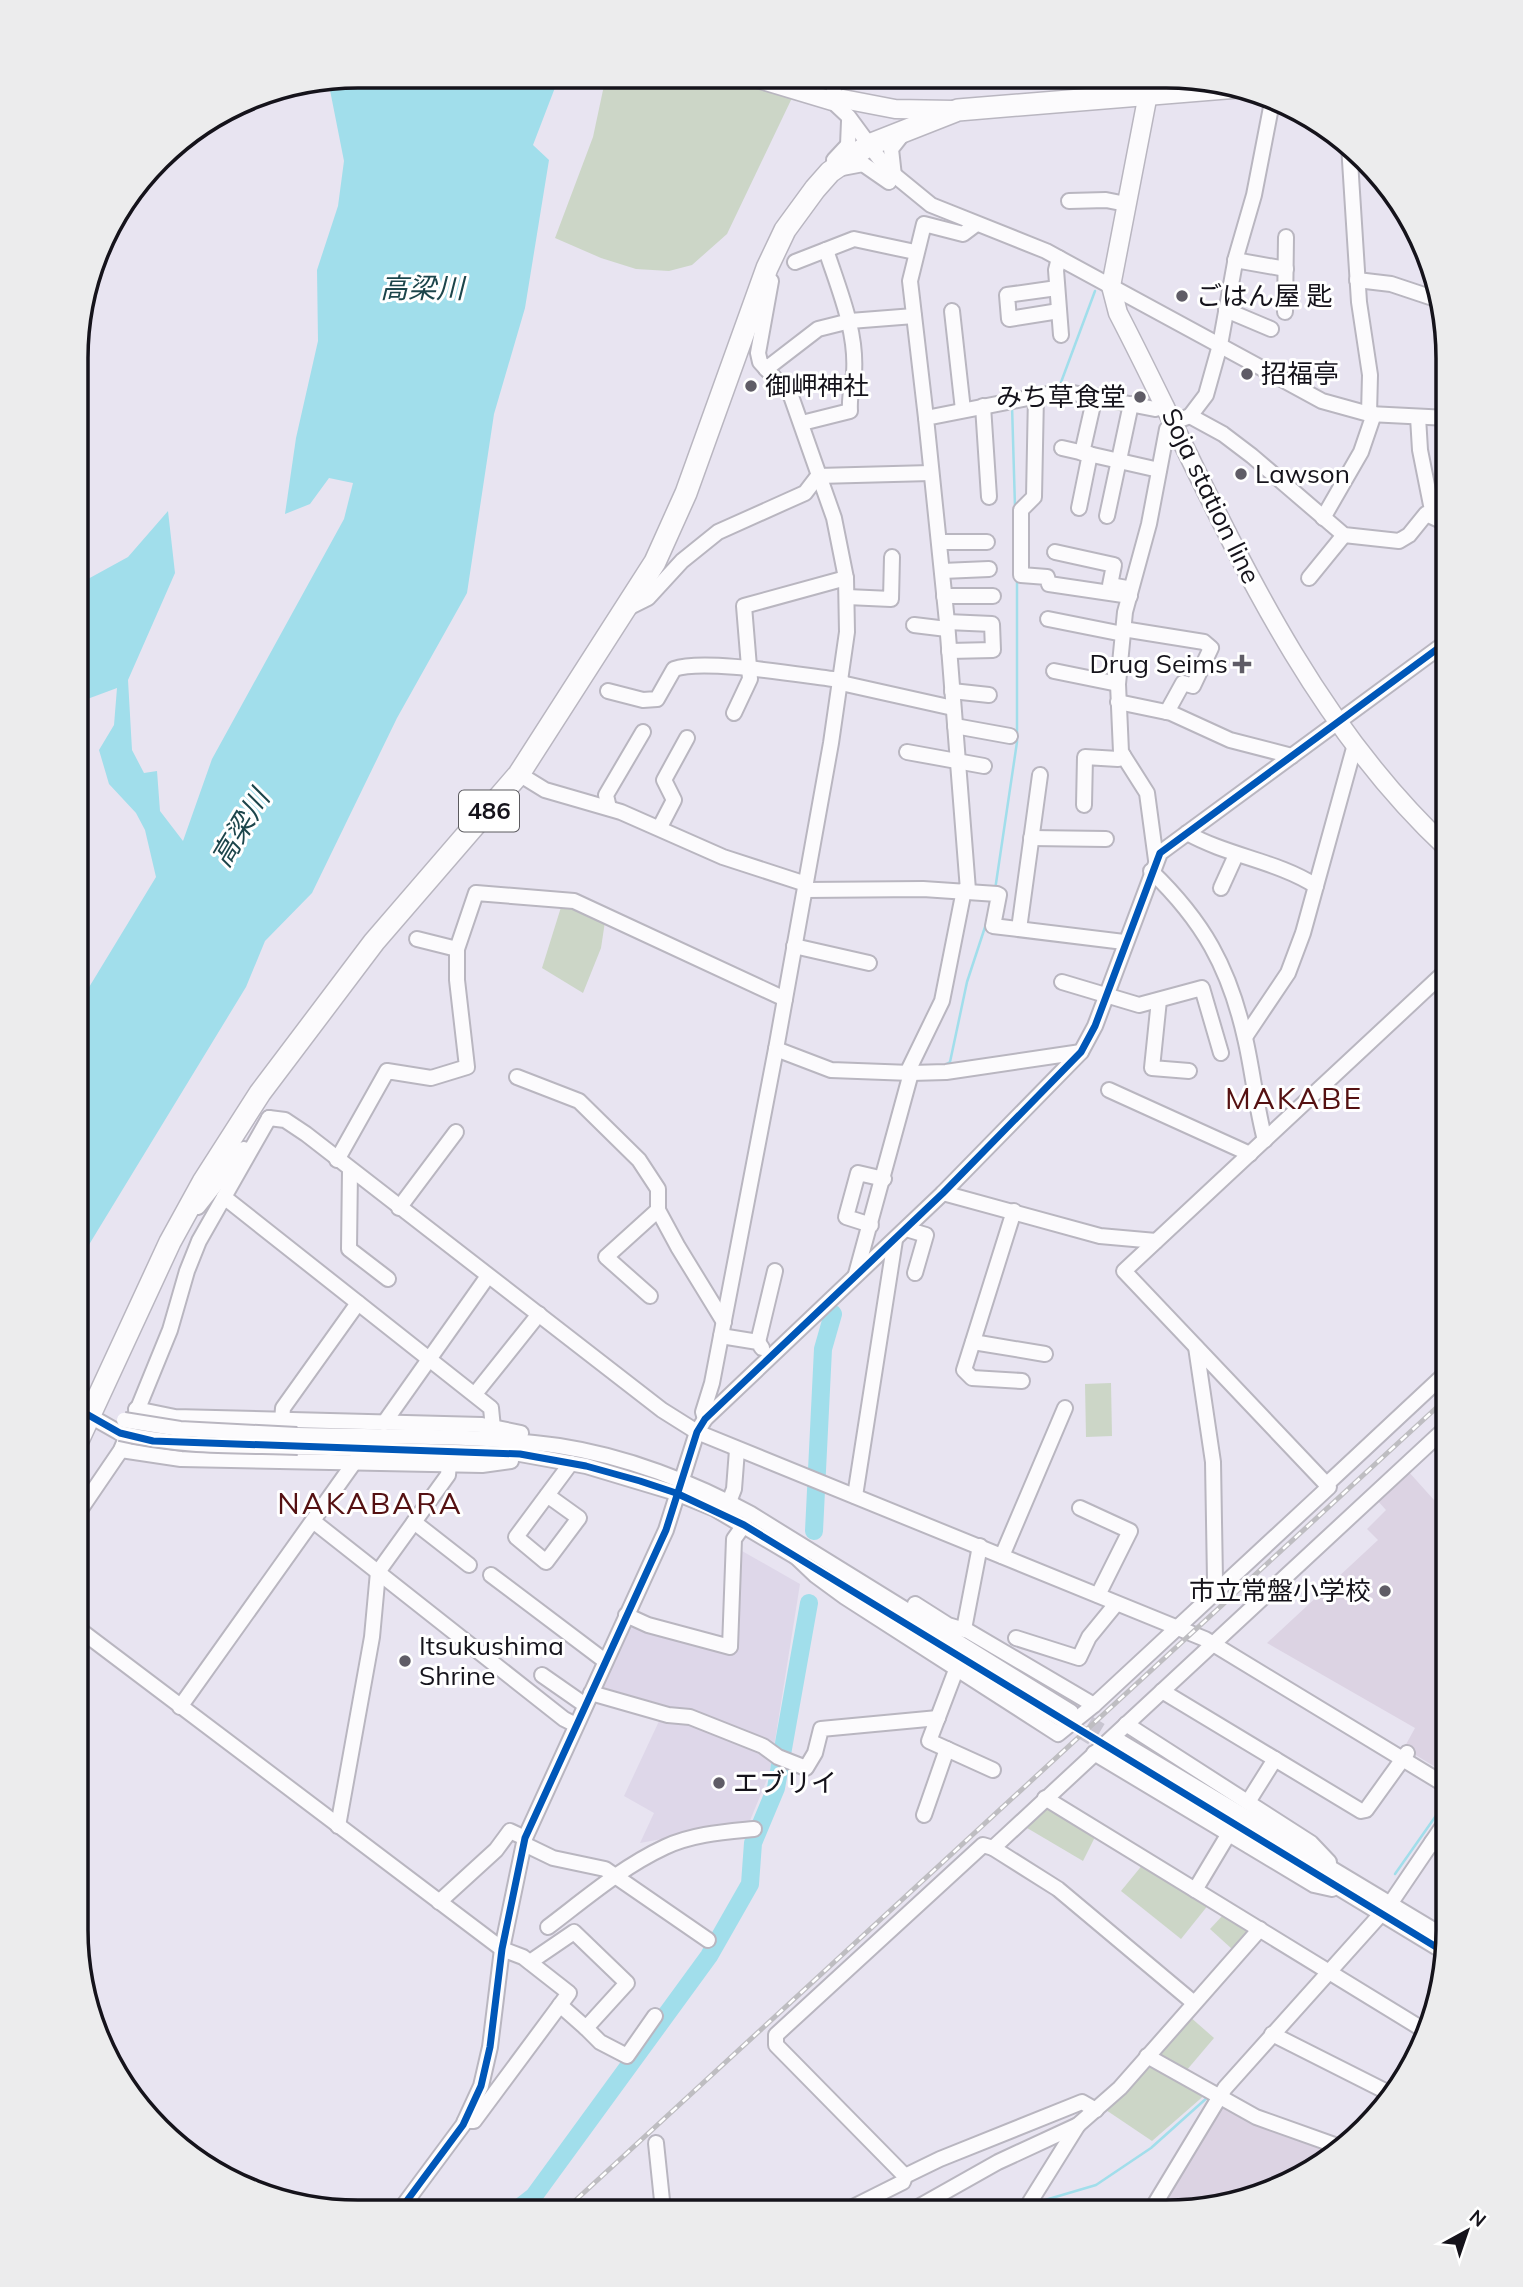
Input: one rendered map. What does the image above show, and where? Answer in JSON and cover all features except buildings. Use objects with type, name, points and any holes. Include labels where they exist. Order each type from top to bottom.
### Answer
[{"type":"highway","name":"486","points":[[88,1405],[203,1182],[260,1093],[326,1002],[519,774],[626,609],[676,518],[767,268],[785,230],[815,189],[830,172],[869,145],[958,110],[1131,88]]},
{"type":"main road","points":[[789,88],[832,101],[843,99],[888,109],[958,110]]},
{"type":"main road","name":"Soja station line","points":[[1147,88],[1111,286],[1118,313],[1176,414],[1290,652],[1354,748],[1436,837]]},
{"type":"street","points":[[834,88],[832,101],[848,116],[895,177],[917,196]]},
{"type":"street","points":[[1265,1140],[1245,1037],[1224,969],[1206,935],[1154,865],[1147,793],[1123,754],[1118,684],[1123,632],[1167,429],[1176,414],[1206,394],[1220,345],[1235,260],[1254,195],[1271,109]]},
{"type":"street","points":[[815,189],[819,175],[848,145],[851,128],[848,116]]},
{"type":"street","points":[[895,177],[890,156],[893,144],[921,123]]},
{"type":"street","points":[[1323,518],[1361,452],[1372,414],[1370,375],[1357,281],[1350,159]]},
{"type":"street","points":[[830,172],[863,164],[877,171],[898,191],[917,196],[975,225],[1059,258],[1322,401],[1372,414],[1436,417]]},
{"type":"street","points":[[1069,201],[1106,200],[1126,204]]},
{"type":"street","points":[[855,1276],[884,1179],[909,1073],[942,1001],[966,890],[947,625],[910,282],[924,223],[963,234],[975,225]]},
{"type":"street","points":[[1285,312],[1286,237]]},
{"type":"street","points":[[794,262],[854,239],[915,252]]},
{"type":"street","points":[[802,423],[850,411],[849,392],[853,373],[849,321],[826,250]]},
{"type":"street","points":[[1059,258],[1057,288],[1061,335]]},
{"type":"street","points":[[1235,260],[1286,269]]},
{"type":"street","points":[[407,2200],[465,2121],[481,2086],[491,2047],[502,1949],[525,1841],[666,1530],[701,1426],[723,1329],[776,1049],[841,682],[847,597],[834,518],[802,423],[791,396],[760,362],[758,353],[772,275],[767,268]]},
{"type":"street","points":[[1357,281],[1391,284],[1428,296]]},
{"type":"street","points":[[1057,288],[1007,295],[1009,319],[1059,311]]},
{"type":"street","points":[[1226,310],[1271,329]]},
{"type":"street","points":[[952,311],[963,410]]},
{"type":"street","points":[[766,369],[818,329],[849,321],[914,316]]},
{"type":"street","points":[[926,418],[1063,391],[1095,397],[1176,414],[1223,434],[1344,536],[1399,541],[1409,534],[1426,514],[1436,517]]},
{"type":"street","points":[[1036,395],[1034,497],[1021,510],[1021,575],[1047,577],[1049,584],[1131,592]]},
{"type":"street","points":[[1079,508],[1095,397]]},
{"type":"street","points":[[1107,516],[1131,404]]},
{"type":"street","points":[[983,406],[989,497]]},
{"type":"street","points":[[1418,416],[1420,450],[1433,515]]},
{"type":"street","points":[[1062,448],[1159,470]]},
{"type":"street","points":[[818,476],[932,473]]},
{"type":"street","points":[[626,609],[648,598],[682,561],[718,532],[805,493],[818,476]]},
{"type":"street","points":[[1309,578],[1344,536]]},
{"type":"street","points":[[939,542],[987,542]]},
{"type":"street","points":[[1055,552],[1114,565],[1110,585],[1131,592]]},
{"type":"street","points":[[847,597],[891,599],[892,557]]},
{"type":"street","points":[[942,571],[989,569]]},
{"type":"street","points":[[734,713],[750,678],[744,606],[846,578]]},
{"type":"street","points":[[944,596],[993,596]]},
{"type":"street","points":[[1048,619],[1205,642],[1211,648],[1193,686],[1183,683],[1167,712]]},
{"type":"street","points":[[914,625],[992,624],[993,650],[949,652]]},
{"type":"street","points":[[701,1426],[943,1193],[1081,1052],[1106,994],[1154,865],[1187,833],[1436,650]]},
{"type":"street","points":[[608,691],[643,700],[657,699],[677,668],[750,670],[841,682],[953,708]]},
{"type":"street","points":[[1054,671],[1118,684]]},
{"type":"street","points":[[952,691],[989,695]]},
{"type":"street","points":[[1118,702],[1167,712],[1230,740],[1292,756]]},
{"type":"street","points":[[955,726],[1010,737]]},
{"type":"street","points":[[608,808],[607,795],[643,732]]},
{"type":"street","points":[[660,827],[674,800],[664,780],[687,738]]},
{"type":"street","points":[[1245,1037],[1288,973],[1316,886],[1354,748]]},
{"type":"street","points":[[907,752],[984,766]]},
{"type":"street","points":[[1084,805],[1085,757],[1118,759],[1123,754]]},
{"type":"street","points":[[519,774],[545,790],[608,808],[660,827],[723,857],[805,887],[966,890],[994,894],[999,895],[993,926],[1124,942]]},
{"type":"street","points":[[1019,929],[1040,775]]},
{"type":"street","points":[[1187,833],[1316,886]]},
{"type":"street","points":[[1031,838],[1106,839]]},
{"type":"street","points":[[1221,888],[1236,855]]},
{"type":"street","points":[[337,1160],[387,1071],[431,1078],[467,1067],[457,980],[457,949],[476,893],[574,901],[785,999]]},
{"type":"street","points":[[417,939],[457,949]]},
{"type":"street","points":[[794,946],[869,963]]},
{"type":"street","points":[[799,1550],[845,1597],[1058,1734],[1094,1705],[1329,1487],[1124,1271],[1436,979]]},
{"type":"street","points":[[1062,982],[1139,1005],[1202,988],[1221,1053]]},
{"type":"street","points":[[1159,1000],[1152,1068],[1189,1071]]},
{"type":"street","points":[[776,1049],[831,1070],[909,1073],[946,1072],[1081,1052]]},
{"type":"street","points":[[517,1077],[571,1096],[591,1112],[645,1169],[658,1189],[658,1210],[723,1329],[758,1342],[768,1359]]},
{"type":"street","points":[[1109,1090],[1250,1154]]},
{"type":"street","points":[[170,1242],[269,1118]]},
{"type":"street","points":[[269,1118],[285,1120],[662,1410],[701,1426],[737,1450],[980,1546],[1213,1643],[1436,1779]]},
{"type":"street","points":[[88,1498],[121,1450],[170,1330],[187,1271],[199,1241],[269,1118]]},
{"type":"street","points":[[400,1208],[456,1132]]},
{"type":"street","points":[[350,1171],[349,1250],[388,1279]]},
{"type":"street","points":[[871,1225],[846,1217],[858,1173],[884,1179]]},
{"type":"street","points":[[943,1193],[1100,1236],[1156,1241]]},
{"type":"street","points":[[225,1197],[475,1394],[491,1408],[493,1428]]},
{"type":"street","points":[[650,1296],[606,1257],[658,1210]]},
{"type":"street","points":[[1014,1211],[964,1370],[968,1377],[1022,1381]]},
{"type":"street","points":[[901,1234],[926,1235],[915,1273]]},
{"type":"street","points":[[855,1496],[890,1262],[901,1234]]},
{"type":"street","points":[[758,1342],[775,1271]]},
{"type":"street","points":[[384,1423],[488,1276]]},
{"type":"street","points":[[282,1421],[283,1408],[358,1303]]},
{"type":"street","points":[[475,1394],[539,1314]]},
{"type":"street","points":[[973,1342],[1045,1354]]},
{"type":"street","points":[[1196,1346],[1213,1462],[1215,1580],[1218,1590]]},
{"type":"street","points":[[1327,1484],[1436,1382]]},
{"type":"street","points":[[1002,1556],[1065,1408]]},
{"type":"street","points":[[136,1409],[175,1417],[493,1428],[565,1441],[587,1453],[679,1487],[729,1502],[799,1550],[1067,1716]]},
{"type":"street","points":[[88,1414],[122,1427],[180,1429],[297,1441],[520,1454],[679,1487],[744,1525],[799,1550],[846,1562],[948,1625],[964,1629],[1094,1705]]},
{"type":"street","points":[[993,1848],[1436,1437]]},
{"type":"street","points":[[297,1441],[511,1441],[587,1453]]},
{"type":"street","points":[[121,1450],[181,1459],[356,1460],[482,1465],[552,1460]]},
{"type":"street","points":[[729,1502],[734,1489],[737,1450]]},
{"type":"street","points":[[180,1707],[356,1460]]},
{"type":"street","points":[[547,1495],[579,1518],[546,1562],[516,1537],[547,1495],[571,1463]]},
{"type":"street","points":[[338,1826],[372,1637],[378,1572],[448,1475],[449,1464]]},
{"type":"street","points":[[1080,1508],[1130,1531],[1098,1595]]},
{"type":"street","points":[[313,1521],[564,1719],[576,1725]]},
{"type":"street","points":[[414,1522],[469,1565]]},
{"type":"street","points":[[626,1615],[648,1625],[730,1647],[734,1539],[744,1525]]},
{"type":"street","points":[[964,1629],[980,1546]]},
{"type":"street","points":[[491,1574],[606,1661]]},
{"type":"street","points":[[1016,1638],[1079,1658],[1089,1637],[1116,1604]]},
{"type":"street","points":[[88,1636],[502,1949],[530,1962],[569,1993],[474,2122],[465,2121]]},
{"type":"street","points":[[956,1670],[929,1741],[993,1770]]},
{"type":"street","points":[[542,1675],[588,1699],[690,1717],[763,1746],[783,1759],[806,1768],[815,1753],[821,1729],[938,1718]]},
{"type":"street","points":[[1162,1691],[1361,1811],[1366,1810],[1406,1752],[1436,1770]]},
{"type":"street","points":[[1126,1724],[1248,1802],[1258,1812],[1311,1843],[1341,1874]]},
{"type":"street","points":[[1347,1893],[1116,1747],[1341,1874],[1435,1945]]},
{"type":"street","points":[[924,1815],[947,1749]]},
{"type":"street","points":[[1094,1753],[1314,1885],[1347,1893],[1386,1908],[1436,1933]]},
{"type":"street","points":[[1248,1802],[1275,1759]]},
{"type":"street","points":[[1045,1798],[1258,1932],[1325,1969],[1418,2026]]},
{"type":"street","points":[[548,1927],[616,1877],[665,1847],[710,1833],[754,1829]]},
{"type":"street","points":[[439,1902],[496,1850],[510,1831],[553,1858],[605,1869],[708,1940]]},
{"type":"street","points":[[1195,1890],[1228,1835]]},
{"type":"street","points":[[1157,2200],[1215,2093],[1272,2034],[1325,1969],[1353,1946],[1386,1908],[1436,1836]]},
{"type":"street","points":[[1432,1842],[1436,1844]]},
{"type":"street","points":[[905,2176],[776,2045],[776,2035],[983,1845],[993,1848],[1058,1889],[1191,2000]]},
{"type":"street","points":[[530,1962],[574,1932],[627,1983],[586,2028]]},
{"type":"street","points":[[1033,2200],[1090,2107],[1120,2088],[1191,2000],[1258,1932]]},
{"type":"street","points":[[560,2005],[600,2042],[627,2056],[655,2016]]},
{"type":"street","points":[[1272,2034],[1383,2090]]},
{"type":"street","points":[[1147,2056],[1256,2117],[1331,2144]]},
{"type":"street","points":[[867,2200],[903,2182],[905,2176],[951,2154],[1082,2102],[1090,2107]]},
{"type":"street","points":[[931,2200],[998,2162],[1078,2125]]},
{"type":"street","points":[[656,2143],[662,2200]]},
{"type":"shaded area","name":"市立常盤小学校","points":[[1408,1471],[1434,1500],[1436,1498],[1436,1767],[1404,1748],[1415,1728],[1267,1643],[1378,1540],[1367,1529],[1386,1510],[1376,1499]]},
{"type":"shaded area","points":[[728,1543],[800,1584],[770,1772],[749,1823],[640,1843],[654,1813],[624,1796],[660,1719],[595,1698],[628,1621],[724,1651]]},
{"type":"shaded area","points":[[1226,2104],[1325,2147],[1285,2172],[1253,2185],[1201,2197],[1162,2200],[1218,2106]]},
{"type":"green space","points":[[603,88],[797,88],[727,234],[692,265],[669,271],[636,269],[601,258],[555,238],[593,137]]},
{"type":"green space","points":[[562,904],[606,915],[601,948],[583,993],[542,968]]},
{"type":"green space","points":[[1111,1383],[1112,1436],[1086,1437],[1085,1384]]},
{"type":"green space","points":[[1045,1805],[1096,1835],[1083,1861],[1022,1825]]},
{"type":"green space","points":[[1144,1863],[1209,1904],[1181,1939],[1121,1891]]},
{"type":"green space","points":[[1224,1914],[1250,1929],[1232,1949],[1210,1929]]},
{"type":"green space","points":[[1189,2016],[1214,2038],[1186,2071],[1157,2055]]},
{"type":"green space","points":[[1153,2064],[1207,2093],[1152,2141],[1106,2110]]},
{"type":"water","name":"高梁川","points":[[555,88],[533,145],[549,160],[525,308],[494,414],[467,593],[397,718],[312,893],[265,941],[246,987],[88,1246],[88,989],[156,877],[145,830],[136,813],[109,784],[99,750],[114,725],[117,688],[88,699],[88,579],[128,557],[168,511],[175,573],[128,680],[132,750],[144,773],[157,771],[160,811],[183,841],[212,759],[344,519],[353,483],[329,478],[310,504],[285,514],[296,438],[318,341],[317,270],[338,206],[344,161],[330,89]]},
{"type":"waterway","points":[[1060,385],[1095,291]]},
{"type":"waterway","points":[[1012,405],[1015,507]]},
{"type":"waterway","points":[[995,890],[1017,742],[1017,577]]},
{"type":"waterway","points":[[943,1066],[950,1062],[967,982],[986,924]]},
{"type":"waterway","points":[[874,1235],[881,1208]]},
{"type":"waterway","points":[[814,1531],[823,1349],[833,1314]]},
{"type":"waterway","points":[[529,2200],[709,1956],[750,1884],[753,1843],[776,1788],[809,1603]]},
{"type":"waterway","points":[[1395,1874],[1436,1816]]},
{"type":"waterway","points":[[1144,2050],[1172,2018]]},
{"type":"waterway","points":[[1045,2200],[1096,2185],[1151,2148],[1209,2096]]},
{"type":"waterway","points":[[1027,2132],[1053,2121]]},
{"type":"tunnel","points":[[1071,1712],[1121,1742]]},
{"type":"tunnel","points":[[1062,1720],[1111,1750]]},
{"type":"railway","points":[[576,2200],[1436,1408]]},
{"type":"cycle path","points":[[407,2200],[463,2125],[481,2086],[490,2047],[502,1949],[525,1838],[666,1530],[697,1432],[705,1419],[943,1193],[1081,1052],[1095,1026],[1160,853],[1436,650]]},
{"type":"cycle path","points":[[88,1415],[120,1433],[153,1441],[520,1454],[586,1466],[676,1493],[744,1525],[1435,1946]]},
{"type":"place","name":"ごはん屋 匙","points":[[1182,296]]},
{"type":"place","name":"招福亭","points":[[1247,374]]},
{"type":"place","name":"御岬神社","points":[[751,386]]},
{"type":"place","name":"みち草食堂","points":[[1140,397]]},
{"type":"place","name":"Lawson","points":[[1241,474]]},
{"type":"place","name":"Drug Seims","points":[[1242,664]]},
{"type":"place","name":"市立常盤小学校","points":[[1385,1591]]},
{"type":"place","name":"Itsukushima Shrine","points":[[405,1661]]},
{"type":"place","name":"エブリイ","points":[[719,1783]]},
{"type":"district","name":"MAKABE","points":[[1294,1099]]},
{"type":"district","name":"NAKABARA","points":[[370,1504]]}]
